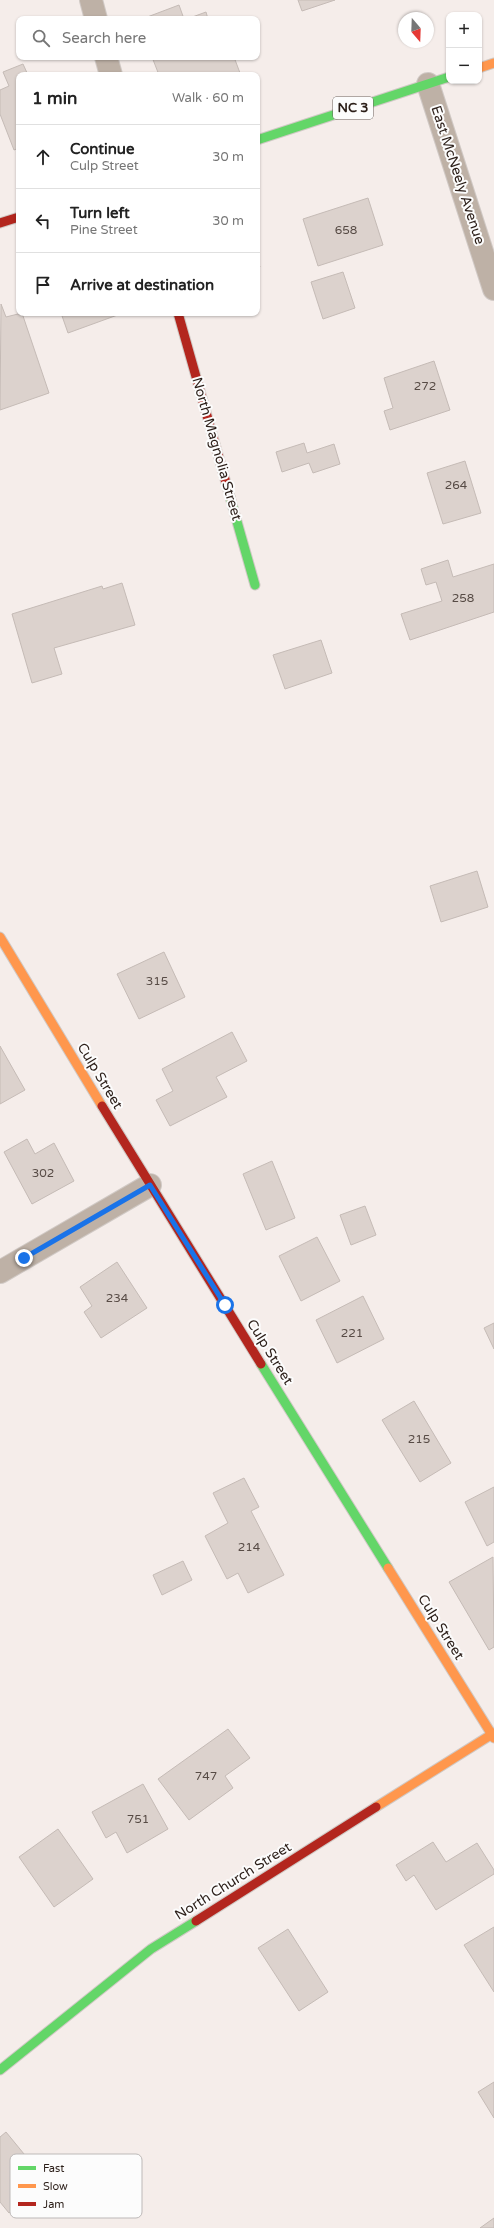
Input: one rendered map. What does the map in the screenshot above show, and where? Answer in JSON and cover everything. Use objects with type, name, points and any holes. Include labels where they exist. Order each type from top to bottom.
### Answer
[{"type":"street","points":[[91,0],[95,16]]},
{"type":"street","points":[[107,60],[110,72]]},
{"type":"street","points":[[482,67],[494,63]]},
{"type":"street","name":"NC 3","points":[[260,139],[446,78]]},
{"type":"street","name":"East McNeely Avenue","points":[[428,84],[494,290]]},
{"type":"street","points":[[0,223],[16,218]]},
{"type":"street","name":"North Magnolia Street","points":[[179,316],[255,585]]},
{"type":"street","name":"Culp Street","points":[[0,938],[150,1185],[493,1735]]},
{"type":"street","points":[[0,1272],[150,1185]]},
{"type":"street","name":"North Church Street","points":[[0,2070],[151,1949],[493,1735]]},
{"type":"building","points":[[298,0],[335,0],[302,11]]},
{"type":"building","points":[[179,5],[183,16],[150,16]]},
{"type":"building","points":[[206,12],[207,16],[195,16]]},
{"type":"building","points":[[153,60],[235,60],[240,72],[158,72]]},
{"type":"building","points":[[23,64],[27,72],[16,72],[16,149],[14,150],[0,114],[0,90],[9,86],[3,72]]},
{"type":"building","points":[[368,198],[383,245],[318,266],[303,219]]},
{"type":"building","points":[[343,272],[355,308],[323,319],[311,282]]},
{"type":"building","points":[[1,304],[6,317],[16,314],[16,316],[23,316],[49,393],[0,410]]},
{"type":"building","points":[[62,316],[115,316],[68,333]]},
{"type":"building","points":[[434,361],[450,410],[390,430],[384,411],[393,408],[384,378]]},
{"type":"building","points":[[304,443],[307,453],[334,444],[340,464],[313,473],[309,463],[282,472],[276,452]]},
{"type":"building","points":[[465,461],[481,513],[443,524],[427,473]]},
{"type":"building","points":[[448,560],[453,577],[494,564],[494,612],[410,640],[401,614],[442,601],[436,582],[426,585],[421,569]]},
{"type":"building","points":[[122,583],[135,625],[54,648],[62,674],[32,683],[12,614],[102,586],[103,589]]},
{"type":"building","points":[[321,640],[332,673],[285,689],[273,655]]},
{"type":"building","points":[[477,871],[488,907],[441,922],[430,886]]},
{"type":"building","points":[[164,952],[185,997],[139,1019],[117,974]]},
{"type":"building","points":[[232,1032],[247,1061],[216,1077],[227,1097],[170,1126],[156,1100],[173,1091],[162,1069]]},
{"type":"building","points":[[0,1046],[25,1090],[0,1104]]},
{"type":"building","points":[[27,1139],[35,1154],[54,1143],[74,1181],[32,1204],[4,1152]]},
{"type":"building","points":[[272,1161],[295,1218],[266,1230],[243,1174]]},
{"type":"building","points":[[365,1206],[376,1235],[351,1245],[340,1215]]},
{"type":"building","points":[[317,1237],[340,1281],[301,1301],[279,1256]]},
{"type":"building","points":[[117,1262],[147,1308],[101,1338],[84,1312],[92,1306],[80,1287]]},
{"type":"building","points":[[363,1296],[384,1339],[337,1363],[316,1320]]},
{"type":"building","points":[[494,1323],[494,1349],[484,1328]]},
{"type":"building","points":[[414,1401],[451,1463],[420,1482],[382,1420]]},
{"type":"building","points":[[244,1478],[259,1507],[251,1511],[284,1575],[248,1593],[238,1573],[227,1579],[205,1536],[228,1523],[213,1493]]},
{"type":"building","points":[[494,1487],[494,1542],[487,1546],[465,1502]]},
{"type":"building","points":[[493,1557],[494,1647],[489,1650],[449,1582]]},
{"type":"building","points":[[183,1561],[192,1580],[162,1595],[153,1575]]},
{"type":"building","points":[[228,1729],[250,1758],[225,1776],[233,1788],[189,1820],[158,1779]]},
{"type":"building","points":[[143,1784],[168,1829],[127,1853],[116,1832],[106,1838],[92,1812]]},
{"type":"building","points":[[58,1829],[93,1879],[54,1907],[19,1857]]},
{"type":"building","points":[[433,1842],[446,1862],[477,1843],[494,1870],[494,1874],[436,1910],[414,1875],[406,1881],[396,1865]]},
{"type":"building","points":[[494,1927],[494,1992],[464,1945]]},
{"type":"building","points":[[288,1929],[328,1992],[299,2011],[258,1948]]},
{"type":"building","points":[[494,2082],[494,2118],[478,2092]]},
{"type":"building","points":[[6,2132],[24,2154],[10,2154],[9,2213],[0,2202],[0,2137]]},
{"type":"building","points":[[494,2218],[494,2228],[480,2228]]},
{"type":"traffic: fast","points":[[260,139],[446,78]]},
{"type":"traffic: fast","points":[[230,497],[255,585]]},
{"type":"traffic: fast","points":[[261,1364],[388,1568]]},
{"type":"traffic: fast","points":[[0,2070],[151,1949],[196,1921]]},
{"type":"traffic: slow","points":[[482,67],[494,63]]},
{"type":"traffic: slow","points":[[0,937],[102,1106]]},
{"type":"traffic: slow","points":[[388,1568],[494,1738]]},
{"type":"traffic: slow","points":[[376,1807],[494,1733]]},
{"type":"traffic: jam","points":[[0,223],[16,218]]},
{"type":"traffic: jam","points":[[179,316],[230,497]]},
{"type":"traffic: jam","points":[[102,1106],[261,1364]]},
{"type":"traffic: jam","points":[[196,1921],[376,1807]]},
{"type":"route","points":[[24,1258],[150,1185],[225,1305]]}]
